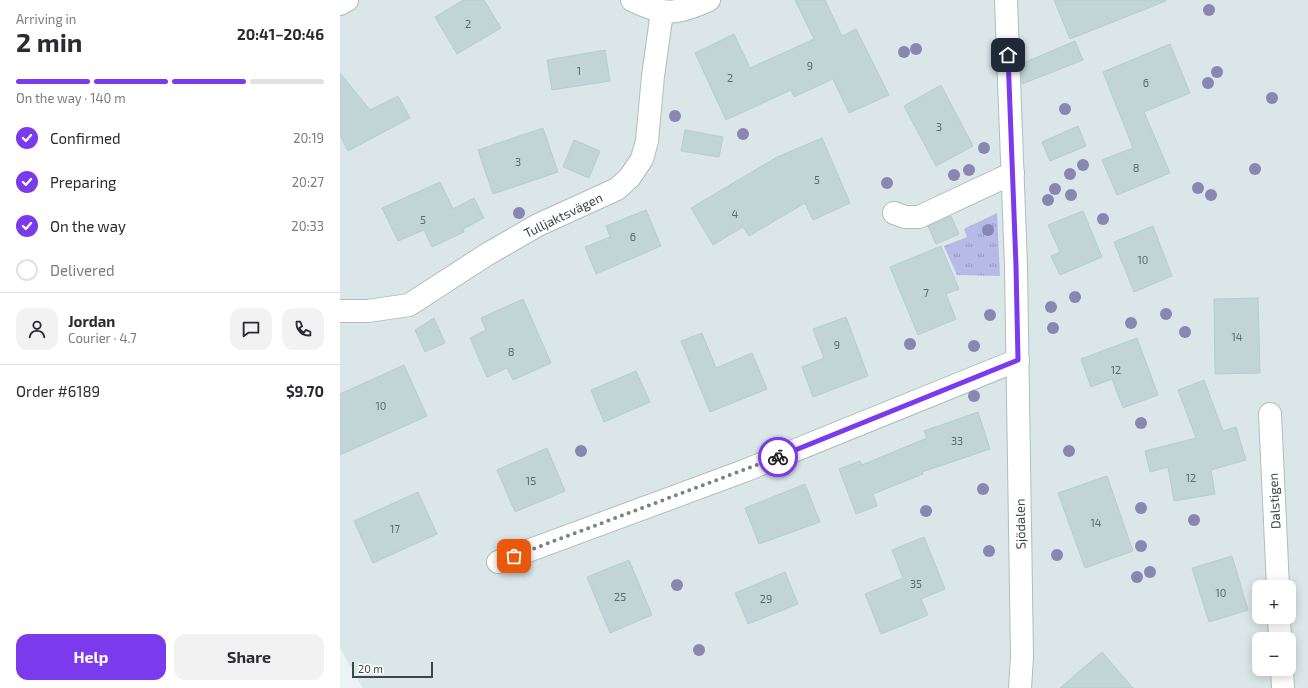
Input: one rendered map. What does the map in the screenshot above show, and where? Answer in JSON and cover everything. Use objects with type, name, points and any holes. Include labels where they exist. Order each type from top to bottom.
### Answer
[{"type":"street","points":[[340,4],[347,0]]},
{"type":"street","points":[[632,0],[662,12],[675,12],[709,0]]},
{"type":"street","name":"Sjödalen","points":[[1006,0],[1013,173],[1018,360],[1022,657],[1020,688]]},
{"type":"street","name":"Tulljaktsvägen","points":[[340,311],[368,311],[409,305],[480,259],[538,225],[617,189],[626,181],[642,159],[647,141],[653,76],[662,12]]},
{"type":"street","points":[[894,212],[905,217],[919,217],[1013,173]]},
{"type":"street","points":[[498,562],[744,471],[1018,360]]},
{"type":"street","name":"Dalstigen","points":[[1270,414],[1278,580]]},
{"type":"street","points":[[1282,676],[1282,688]]},
{"type":"shaded area","points":[[340,0],[1308,0],[1308,688],[363,688],[340,648]]},
{"type":"green space","points":[[997,213],[1000,276],[957,275],[944,246],[967,237],[964,229]]},
{"type":"building","points":[[463,0],[484,0],[501,28],[457,54],[435,17]]},
{"type":"building","points":[[795,0],[825,0],[842,36],[856,29],[889,95],[849,113],[833,79],[794,97],[791,90],[726,120],[695,53],[734,34],[750,68],[814,39]]},
{"type":"building","points":[[1054,0],[1166,0],[1166,1],[1070,39]]},
{"type":"building","points":[[1075,41],[1083,60],[1022,84],[1021,64]]},
{"type":"building","points":[[1170,44],[1190,93],[1144,112],[1170,173],[1117,195],[1102,160],[1133,148],[1103,72]]},
{"type":"building","points":[[605,50],[610,81],[552,90],[547,60]]},
{"type":"building","points":[[340,73],[370,110],[398,96],[410,118],[348,151],[340,135]]},
{"type":"building","points":[[941,85],[973,146],[936,166],[904,106]]},
{"type":"building","points":[[1078,126],[1086,146],[1050,161],[1042,142]]},
{"type":"building","points":[[543,128],[558,172],[493,194],[478,150]]},
{"type":"building","points":[[685,130],[723,137],[719,157],[681,151]]},
{"type":"building","points":[[822,138],[850,203],[813,220],[805,203],[749,236],[743,227],[713,245],[691,208],[777,157]]},
{"type":"building","points":[[574,140],[600,151],[589,178],[563,167]]},
{"type":"building","points":[[440,182],[453,209],[474,198],[484,218],[463,229],[464,232],[432,247],[424,230],[398,241],[382,208]]},
{"type":"building","points":[[646,210],[661,246],[596,274],[585,247],[610,237],[606,226]]},
{"type":"building","points":[[1083,211],[1102,257],[1060,275],[1051,256],[1060,252],[1048,225]]},
{"type":"building","points":[[951,216],[959,234],[936,244],[928,226]]},
{"type":"building","points":[[1153,226],[1172,276],[1134,292],[1114,242]]},
{"type":"building","points":[[941,246],[959,289],[946,294],[956,319],[918,335],[890,267]]},
{"type":"building","points":[[1258,298],[1260,373],[1215,374],[1214,299]]},
{"type":"building","points":[[523,299],[551,363],[513,380],[507,368],[487,377],[470,338],[486,330],[481,318]]},
{"type":"building","points":[[846,317],[868,376],[813,397],[802,367],[824,358],[813,329]]},
{"type":"building","points":[[434,318],[445,343],[425,352],[415,330]]},
{"type":"building","points":[[702,333],[716,368],[752,353],[767,389],[710,412],[681,341]]},
{"type":"building","points":[[1137,338],[1158,395],[1123,408],[1112,379],[1091,387],[1081,359]]},
{"type":"building","points":[[404,365],[427,416],[340,455],[340,394]]},
{"type":"building","points":[[636,371],[650,402],[604,422],[591,390]]},
{"type":"building","points":[[1204,380],[1223,431],[1236,427],[1246,460],[1211,470],[1215,494],[1174,501],[1168,467],[1150,472],[1145,451],[1196,438],[1178,390]]},
{"type":"building","points":[[978,412],[990,449],[922,472],[923,474],[873,494],[877,506],[856,514],[839,469],[860,461],[862,465],[927,438],[924,431]]},
{"type":"building","points":[[547,448],[565,491],[515,512],[497,470]]},
{"type":"building","points":[[1107,476],[1133,551],[1085,568],[1058,493]]},
{"type":"building","points":[[805,484],[820,522],[759,544],[745,508]]},
{"type":"building","points":[[418,492],[437,534],[373,563],[354,521]]},
{"type":"building","points":[[924,537],[945,589],[921,599],[928,615],[881,634],[865,594],[903,578],[892,550]]},
{"type":"building","points":[[1232,556],[1248,610],[1209,622],[1192,568]]},
{"type":"building","points":[[629,560],[652,615],[610,633],[587,577]]},
{"type":"building","points":[[785,572],[798,604],[748,624],[735,593]]},
{"type":"building","points":[[1102,652],[1133,688],[1060,688]]},
{"type":"way so far","points":[[514,556],[778,457]]},
{"type":"route","points":[[778,457],[1018,360],[1008,55]]}]
